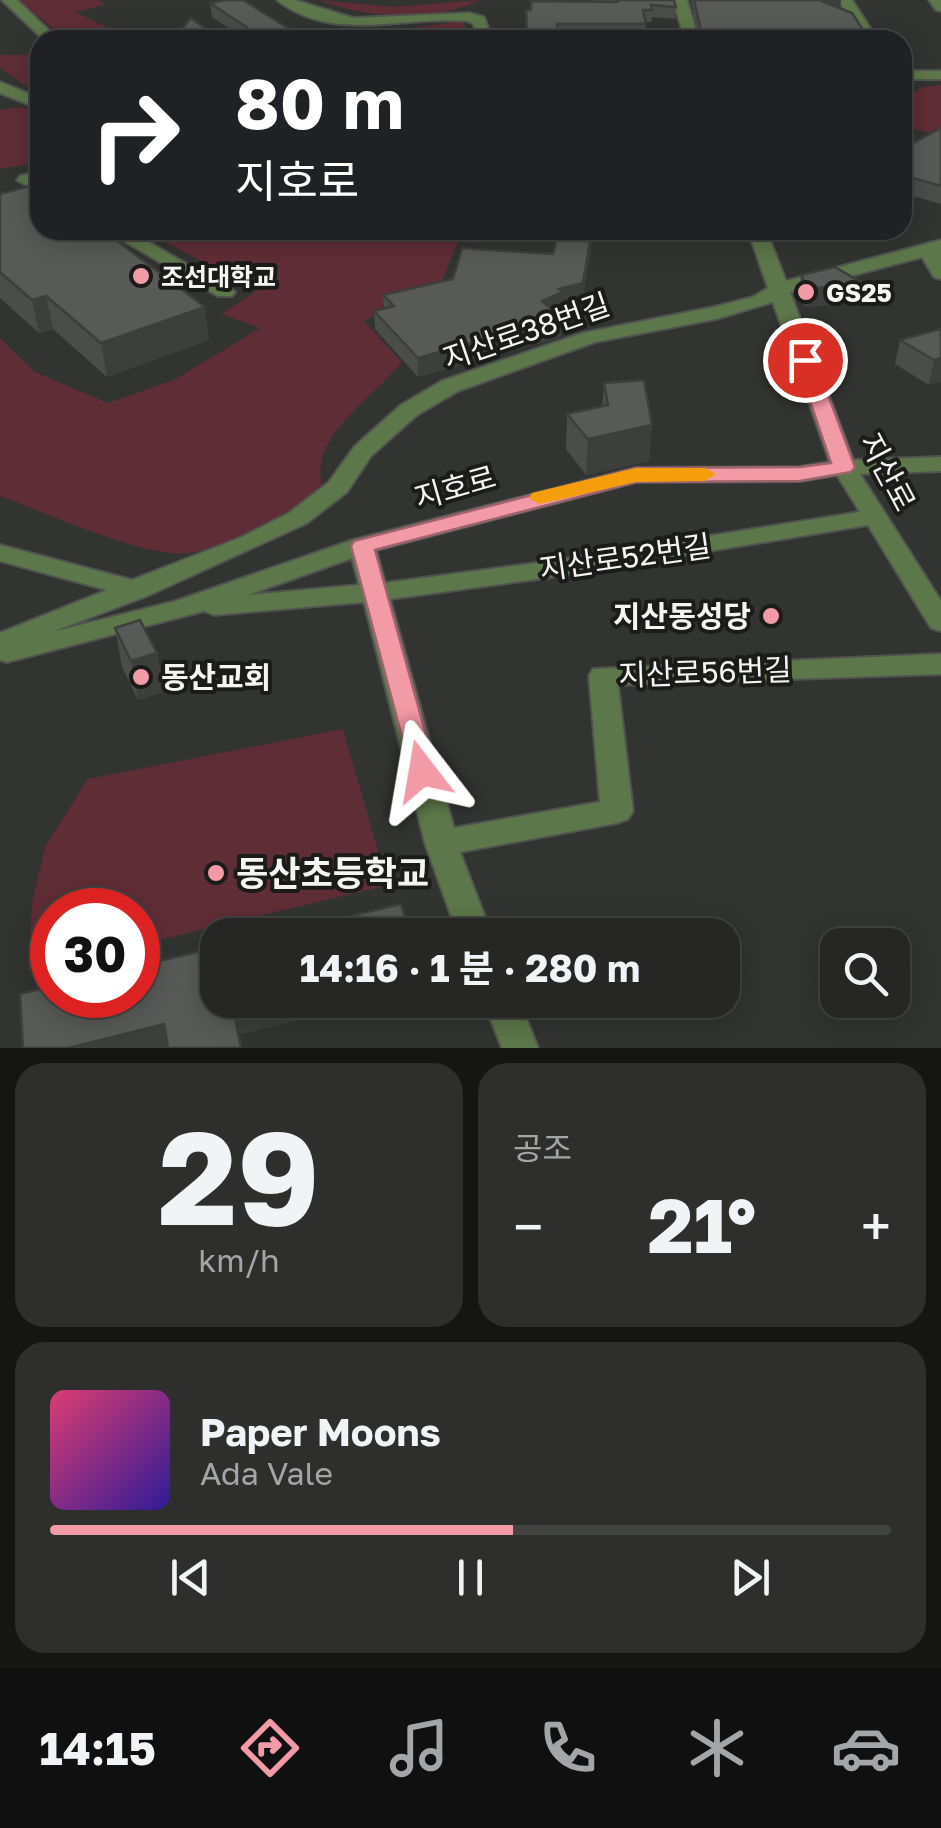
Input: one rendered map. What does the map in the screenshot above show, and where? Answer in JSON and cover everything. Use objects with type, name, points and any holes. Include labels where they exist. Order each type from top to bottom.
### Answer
[{"type":"street","points":[[284,0],[320,15],[358,22],[424,20],[460,12],[479,20],[482,30]]},
{"type":"street","points":[[680,0],[689,30]]},
{"type":"street","points":[[845,0],[864,30]]},
{"type":"street","points":[[936,0],[941,7]]},
{"type":"street","points":[[11,1],[41,30]]},
{"type":"street","points":[[912,75],[941,75]]},
{"type":"street","points":[[0,87],[30,100]]},
{"type":"street","points":[[0,179],[30,181]]},
{"type":"street","points":[[132,240],[225,292]]},
{"type":"street","name":"지산로","points":[[762,240],[844,467],[941,622]]},
{"type":"street","points":[[934,247],[941,273]]},
{"type":"street","name":"지산로38번길","points":[[0,643],[298,518],[338,487],[363,451],[409,410],[450,386],[590,337],[716,313],[760,300],[780,289],[934,247]]},
{"type":"street","name":"지호로","points":[[0,655],[184,608],[362,546],[636,475],[800,474],[844,467],[941,464]]},
{"type":"street","name":"지산로52번길","points":[[184,608],[323,600],[652,556],[873,517]]},
{"type":"street","points":[[362,546],[441,843],[469,918]]},
{"type":"street","points":[[0,554],[136,589],[184,608]]},
{"type":"street","name":"지산로56번길","points":[[441,843],[617,811],[603,676],[941,664]]},
{"type":"street","points":[[508,1018],[520,1048]]},
{"type":"shaded area","points":[[19,0],[100,0],[105,5],[75,12],[112,30],[55,30]]},
{"type":"shaded area","points":[[319,0],[393,7],[481,0],[442,12],[400,15],[358,11]]},
{"type":"shaded area","points":[[461,21],[468,30],[377,30]]},
{"type":"shaded area","points":[[0,55],[30,55],[30,89],[0,68]]},
{"type":"shaded area","points":[[941,85],[941,136],[912,128],[912,94],[922,87]]},
{"type":"shaded area","points":[[20,107],[30,110],[30,164],[0,169],[0,110]]},
{"type":"shaded area","points":[[162,240],[459,240],[441,283],[364,321],[402,362],[332,438],[320,473],[324,492],[277,520],[209,549],[172,553],[123,542],[0,496],[0,338],[35,372],[108,403],[174,380],[260,328],[221,314],[268,283],[246,276],[232,277]]},
{"type":"shaded area","points":[[343,729],[388,885],[250,918],[200,918],[200,930],[160,940],[160,888],[35,888],[46,845],[88,779]]},
{"type":"building","points":[[243,0],[291,30],[251,30],[210,3]]},
{"type":"building","points":[[615,0],[674,0],[676,7],[651,5],[652,10],[643,10],[646,24],[557,24],[557,30],[527,30],[526,10],[531,10],[531,1],[619,2]]},
{"type":"building","points":[[694,0],[832,0],[824,2],[852,13],[863,30],[701,30]]},
{"type":"building","points":[[191,18],[207,30],[181,30]]},
{"type":"building","points":[[941,128],[941,186],[912,178],[912,144]]},
{"type":"building","points":[[30,186],[30,240],[116,240],[205,307],[101,343],[46,296],[32,300],[0,272],[0,194]]},
{"type":"building","points":[[556,240],[590,240],[583,283],[559,289],[563,292],[542,301],[562,318],[418,358],[374,311],[394,306],[383,295],[453,279],[462,248],[553,254]]},
{"type":"building","points":[[835,267],[862,283],[808,289],[801,275]]},
{"type":"building","points":[[941,329],[941,358],[934,360],[900,340]]},
{"type":"building","points":[[644,380],[652,425],[588,439],[567,414],[608,405],[604,383]]},
{"type":"building","points":[[140,620],[157,653],[131,661],[115,628]]},
{"type":"building","points":[[401,904],[406,918],[341,918]]},
{"type":"building","points":[[200,951],[200,1018],[235,1018],[241,1048],[168,1048],[164,1024],[68,1048],[23,1048],[20,994],[30,992],[30,1018],[160,1018],[160,961]]},
{"type":"slow traffic","points":[[540,498],[636,475],[705,474]]},
{"type":"place","name":"조선대학교","points":[[141,276]]},
{"type":"place","name":"GS25","points":[[806,292]]},
{"type":"place","name":"지산동성당","points":[[771,616]]},
{"type":"place","name":"동산교회","points":[[141,677]]},
{"type":"place","name":"동산초등학교","points":[[216,873]]},
{"type":"route","points":[[422,771],[362,546],[636,475],[800,474],[844,467],[805,360]]}]
